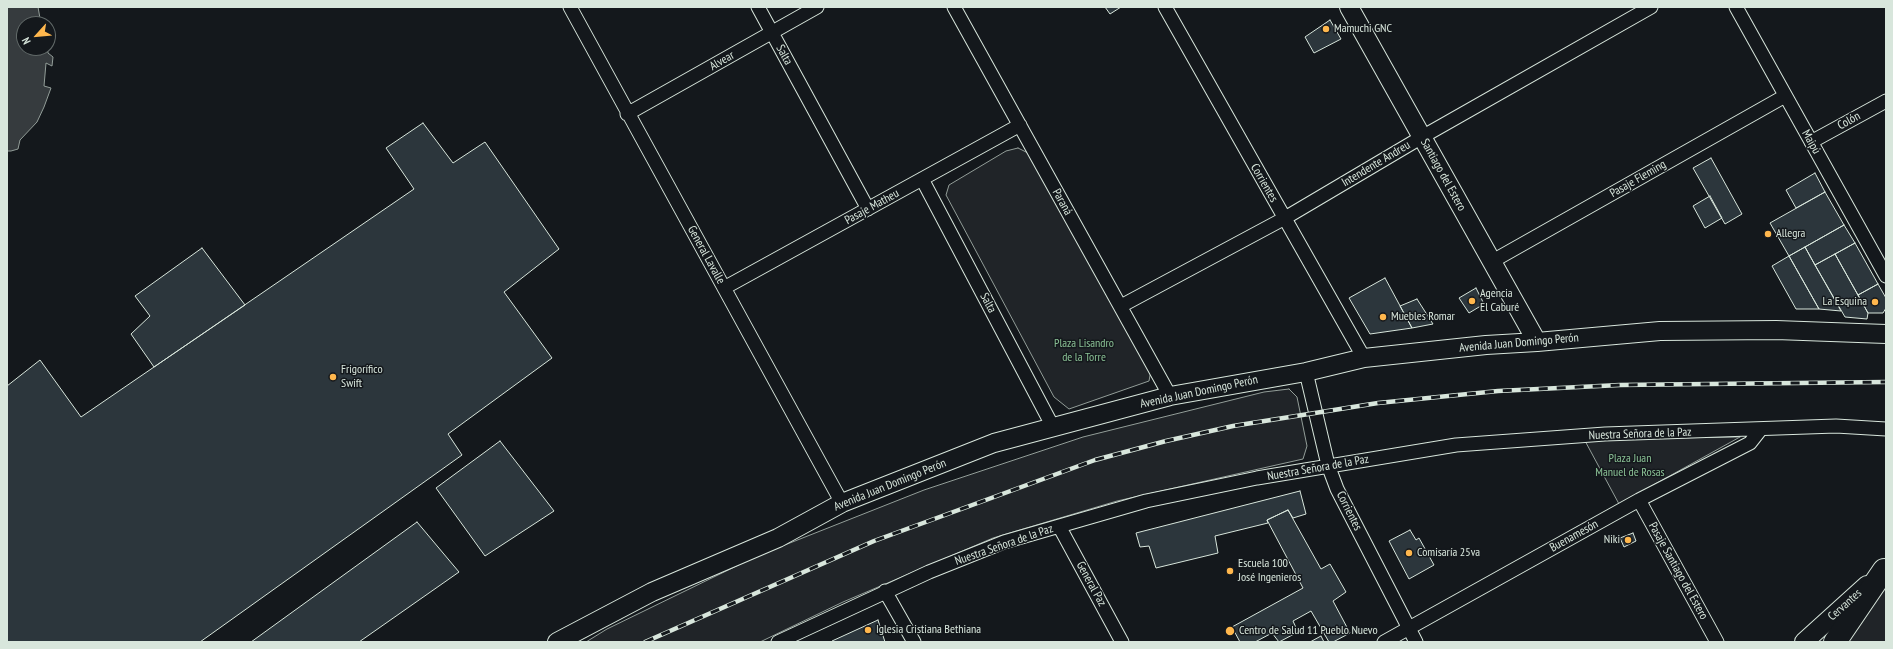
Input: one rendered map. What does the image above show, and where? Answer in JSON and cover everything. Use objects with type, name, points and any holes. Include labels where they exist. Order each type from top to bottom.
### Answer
[{"type":"highway","points":[[1835,642],[1885,569]]},
{"type":"street","name":"General Lavalle","points":[[570,7],[627,114],[842,503]]},
{"type":"street","name":"Salta","points":[[758,7],[868,209]]},
{"type":"street","name":"Alvear","points":[[627,114],[817,7]]},
{"type":"street","name":"Paraná","points":[[954,7],[1170,396]]},
{"type":"street","name":"Corrientes","points":[[1165,7],[1364,358]]},
{"type":"street","name":"Intendente Andreu","points":[[1120,306],[1285,218],[1422,136],[1651,7]]},
{"type":"street","name":"Maipú","points":[[1736,7],[1886,276]]},
{"type":"street","name":"Santiago del Estero","points":[[1355,9],[1422,136],[1537,342]]},
{"type":"street","name":"Pasaje Fleming","points":[[1491,262],[1785,96]]},
{"type":"street","name":"Colón","points":[[1811,142],[1886,100]]},
{"type":"street","name":"Pasaje Matheu","points":[[724,288],[1020,126]]},
{"type":"street","name":"Salta","points":[[922,179],[1053,427]]},
{"type":"street","name":"Avenida Juan Domingo Perón","points":[[557,642],[652,592],[778,538],[842,503],[994,443],[1170,396],[1306,372],[1364,358],[1486,345],[1660,331],[1776,330],[1886,334]]},
{"type":"street","name":"Corrientes","points":[[1306,372],[1328,465],[1337,489],[1416,642]]},
{"type":"street","name":"Nuestra Señora de la Paz","points":[[778,642],[886,591],[1004,542],[1146,502],[1257,478],[1328,465],[1456,445],[1605,434],[1836,426],[1886,429]]},
{"type":"street","name":"Buenamesón","points":[[1384,642],[1639,500],[1750,442],[1761,429]]},
{"type":"street","name":"Pasaje Santiago del Estero","points":[[1639,500],[1717,642]]},
{"type":"street","name":"General Paz","points":[[1059,526],[1122,642]]},
{"type":"street","name":"Cervantes","points":[[1804,642],[1885,569]]},
{"type":"street","points":[[886,591],[914,642]]},
{"type":"green space","name":"Plaza Lisandro de la Torre","points":[[1018,148],[1028,153],[1151,370],[1149,381],[1069,409],[1054,397],[946,195],[949,185],[1006,151]]},
{"type":"green space","points":[[1289,389],[1297,397],[1307,446],[1303,459],[1117,501],[993,538],[843,602],[760,642],[586,642],[607,629],[757,556],[924,490],[1083,437],[1264,392]]},
{"type":"green space","name":"Plaza Juan Manuel de Rosas","points":[[1740,437],[1619,504],[1584,439]]},
{"type":"green space","points":[[1886,568],[1886,642],[1804,642]]},
{"type":"shaded area","points":[[7,7],[38,7],[40,16],[16,16],[16,56],[53,57],[52,66],[46,63],[44,86],[51,88],[37,122],[20,140],[18,149],[7,151]]},
{"type":"building","points":[[1105,7],[1121,7],[1110,14]]},
{"type":"building","name":"Mamuchi GNC","points":[[1330,20],[1341,39],[1314,53],[1305,37]]},
{"type":"building","name":"Frigorífico Swift","points":[[423,123],[453,163],[485,142],[559,249],[504,292],[552,358],[448,434],[462,455],[200,642],[7,642],[7,386],[40,360],[81,417],[414,189],[386,148]]},
{"type":"building","points":[[1711,158],[1742,214],[1725,224],[1693,168]]},
{"type":"building","points":[[1815,173],[1825,192],[1796,208],[1786,190]]},
{"type":"building","points":[[1825,192],[1844,225],[1789,256],[1770,223]]},
{"type":"building","points":[[1710,196],[1722,218],[1705,228],[1693,206]]},
{"type":"building","points":[[1844,225],[1855,243],[1815,265],[1805,247]]},
{"type":"building","points":[[1855,243],[1878,284],[1858,295],[1835,254]]},
{"type":"building","points":[[1805,247],[1841,311],[1819,309],[1789,256]]},
{"type":"building","points":[[202,248],[245,305],[154,367],[131,334],[150,316],[135,296]]},
{"type":"building","points":[[1835,254],[1868,313],[1867,319],[1845,317],[1815,265]]},
{"type":"building","points":[[1789,256],[1819,309],[1796,309],[1772,266]]},
{"type":"building","name":"Muebles Romar","points":[[1385,278],[1412,328],[1370,334],[1349,298]]},
{"type":"building","points":[[1878,284],[1886,298],[1886,308],[1883,313],[1868,313],[1858,295]]},
{"type":"building","name":"Agencia El Caburé","points":[[1476,288],[1484,304],[1469,313],[1459,298]]},
{"type":"building","points":[[1417,299],[1433,324],[1412,328],[1400,306]]},
{"type":"building","points":[[500,441],[554,511],[485,556],[436,488]]},
{"type":"building","points":[[1300,491],[1306,514],[1293,518],[1288,510],[1267,520],[1268,523],[1215,536],[1218,553],[1156,568],[1149,546],[1140,547],[1136,533]]},
{"type":"building","points":[[1288,510],[1321,569],[1330,564],[1346,592],[1333,601],[1350,633],[1333,642],[1329,642],[1311,611],[1293,621],[1298,632],[1279,642],[1272,633],[1255,642],[1240,642],[1232,627],[1303,588],[1267,520]]},
{"type":"building","points":[[417,522],[459,572],[359,642],[251,642]]},
{"type":"building","points":[[1410,530],[1416,540],[1419,538],[1434,565],[1409,579],[1389,541]]},
{"type":"building","name":"Niki","points":[[1633,533],[1636,541],[1624,547],[1620,538]]},
{"type":"building","name":"Iglesia Cristiana Bethiana","points":[[878,620],[885,642],[832,641]]},
{"type":"building","points":[[1321,636],[1324,642],[1310,642]]},
{"type":"railway","points":[[645,642],[874,541],[1095,460],[1166,441],[1233,426],[1378,403],[1498,391],[1620,385],[1886,382]]},
{"type":"place","name":"Mamuchi GNC","points":[[1326,29]]},
{"type":"place","name":"Allegra","points":[[1768,234]]},
{"type":"place","name":"Agencia El Caburé","points":[[1472,301]]},
{"type":"place","name":"La Esquina","points":[[1875,302]]},
{"type":"place","name":"Muebles Romar","points":[[1383,317]]},
{"type":"place","name":"Frigorífico Swift","points":[[333,377]]},
{"type":"place","name":"Niki","points":[[1628,540]]},
{"type":"place","name":"Comisaría 25va","points":[[1409,553]]},
{"type":"place","name":"Escuela 100 José Ingenieros","points":[[1230,571]]},
{"type":"place","name":"Iglesia Cristiana Bethiana","points":[[868,630]]},
{"type":"place","name":"Centro de Salud 11 Pueblo Nuevo","points":[[1230,631]]}]
